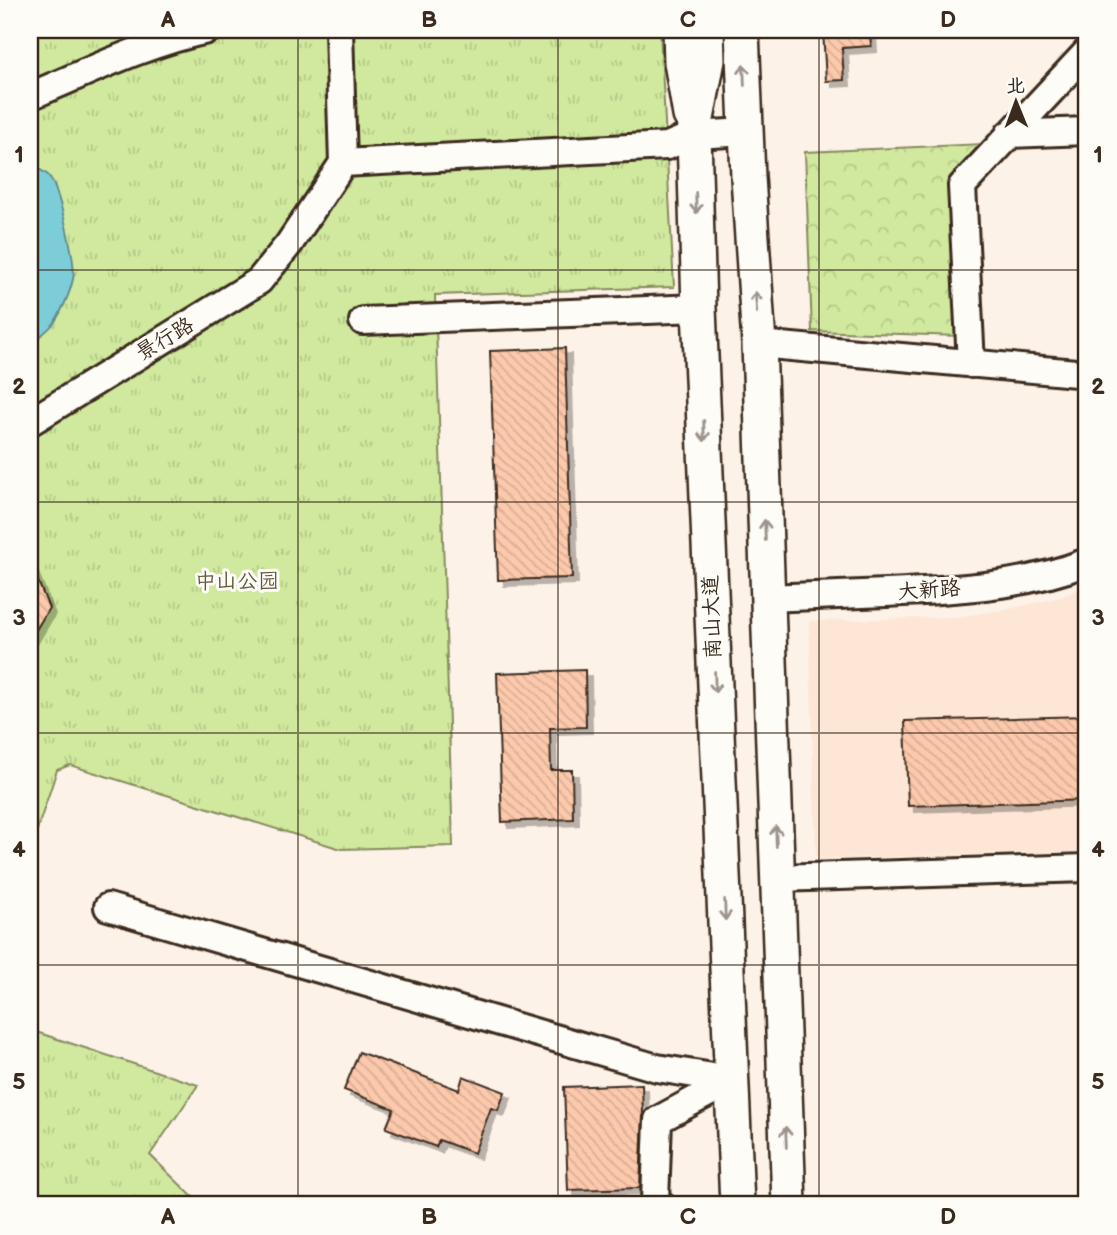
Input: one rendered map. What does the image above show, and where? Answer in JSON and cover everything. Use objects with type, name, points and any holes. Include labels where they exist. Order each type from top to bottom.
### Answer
[{"type":"main road","points":[[680,30],[681,62],[694,135]]},
{"type":"main road","name":"南山大道","points":[[707,30],[708,60],[694,135],[737,1205]]},
{"type":"main road","points":[[742,30],[759,344],[789,1205]]},
{"type":"street","points":[[30,96],[145,48],[207,30]]},
{"type":"street","points":[[339,30],[343,163],[667,146],[694,135],[747,132]]},
{"type":"street","points":[[971,364],[962,186],[1087,52]]},
{"type":"street","points":[[1009,134],[1087,131]]},
{"type":"street","name":"景行路","points":[[30,422],[258,281],[289,244],[343,163]]},
{"type":"street","points":[[363,321],[699,308]]},
{"type":"street","points":[[759,344],[1087,374]]},
{"type":"street","name":"大新路","points":[[768,598],[981,587],[1029,579],[1087,562]]},
{"type":"street","points":[[777,878],[1087,868]]},
{"type":"street","points":[[108,907],[657,1068],[732,1080]]},
{"type":"street","points":[[661,1205],[655,1201],[658,1120],[732,1080]]},
{"type":"shaded area","points":[[1087,586],[1087,851],[816,859],[809,621],[955,617],[1009,609],[1060,597]]},
{"type":"green space","name":"中山公园","points":[[30,30],[660,30],[674,287],[435,295],[453,846],[341,849],[70,765],[57,770],[30,851]]},
{"type":"green space","points":[[983,144],[953,182],[959,336],[812,331],[805,152]]},
{"type":"green space","points":[[30,1030],[198,1085],[150,1155],[201,1205],[30,1205]]},
{"type":"water","points":[[30,164],[48,175],[57,193],[66,225],[73,279],[54,323],[30,345]]},
{"type":"building","points":[[823,30],[870,30],[871,46],[842,48],[844,80],[826,81]]},
{"type":"building","points":[[565,348],[572,578],[498,580],[490,351]]},
{"type":"building","points":[[30,562],[49,608],[30,640]]},
{"type":"building","points":[[585,670],[586,727],[550,728],[551,770],[572,770],[573,819],[502,822],[497,673]]},
{"type":"building","points":[[1087,716],[1087,800],[908,806],[905,721]]},
{"type":"building","points":[[359,1052],[459,1090],[463,1076],[505,1092],[498,1110],[491,1108],[474,1153],[439,1140],[436,1147],[386,1128],[394,1109],[344,1090]]},
{"type":"building","points":[[642,1084],[640,1188],[568,1190],[564,1087]]}]
